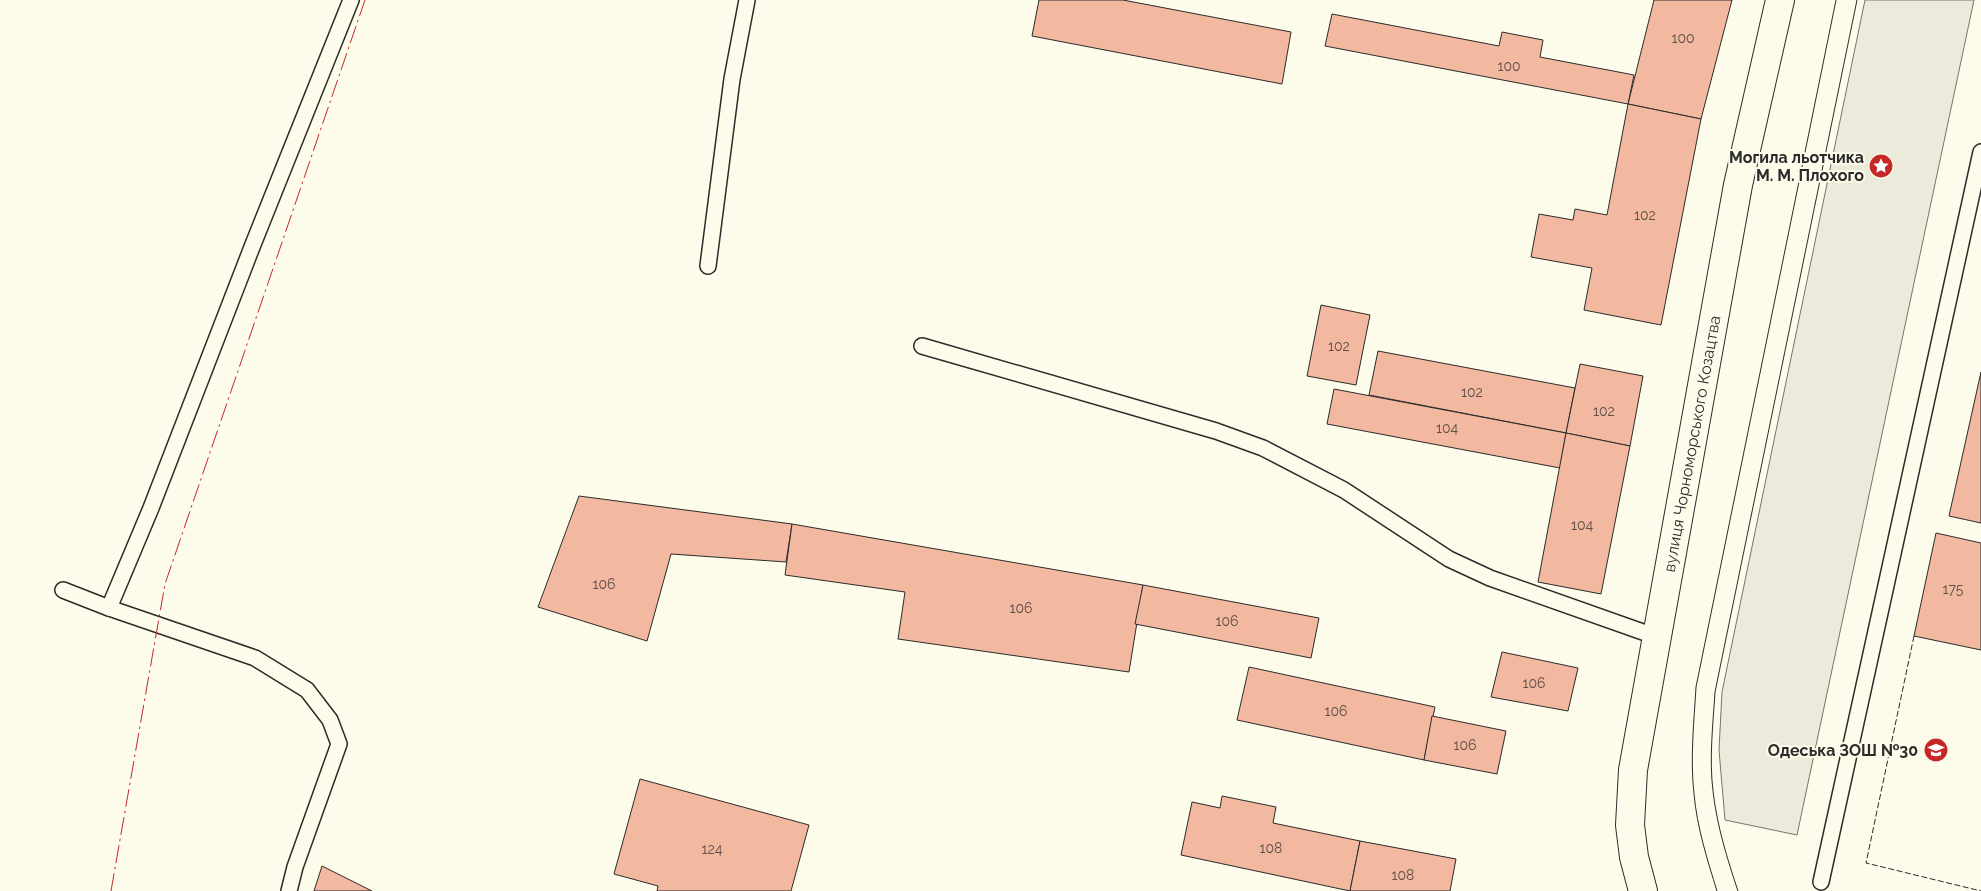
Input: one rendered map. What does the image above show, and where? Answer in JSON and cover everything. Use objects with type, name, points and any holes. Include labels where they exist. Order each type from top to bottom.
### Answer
[{"type":"main road","name":"вулиця Чорноморського Козацтва","points":[[1643,891],[1634,857],[1630,816],[1633,770],[1738,185],[1780,0]]},
{"type":"lane","points":[[109,608],[151,508],[351,0]]},
{"type":"lane","points":[[708,266],[732,79],[747,0]]},
{"type":"lane","points":[[1822,882],[1981,152]]},
{"type":"lane","points":[[922,346],[1216,431],[1263,448],[1344,490],[1449,559],[1490,578],[1657,637]]},
{"type":"lane","points":[[63,590],[109,608],[255,658],[307,690],[330,720],[339,744],[294,867],[289,891]]},
{"type":"shaded area","points":[[1865,0],[1974,0],[1797,835],[1725,820],[1719,750],[1722,692]]},
{"type":"building","points":[[1039,0],[1123,0],[1291,32],[1282,84],[1032,36]]},
{"type":"building","points":[[1654,0],[1732,0],[1701,119],[1628,104]]},
{"type":"building","points":[[1332,14],[1499,46],[1502,32],[1543,40],[1540,57],[1634,75],[1628,104],[1325,46]]},
{"type":"building","points":[[1628,104],[1701,119],[1661,325],[1584,310],[1592,268],[1531,257],[1539,214],[1573,220],[1575,209],[1607,215]]},
{"type":"building","points":[[1321,305],[1370,315],[1356,385],[1307,376]]},
{"type":"building","points":[[1378,351],[1575,388],[1566,433],[1369,395]]},
{"type":"building","points":[[1580,364],[1643,376],[1630,446],[1566,433]]},
{"type":"building","points":[[1981,372],[1981,523],[1949,516]]},
{"type":"building","points":[[1334,389],[1566,433],[1560,468],[1327,424]]},
{"type":"building","points":[[1566,433],[1630,446],[1601,594],[1538,582]]},
{"type":"building","points":[[579,496],[792,524],[786,562],[671,554],[647,641],[538,607]]},
{"type":"building","points":[[792,524],[1143,585],[1129,672],[898,639],[905,592],[785,575]]},
{"type":"building","points":[[1936,533],[1981,543],[1981,650],[1914,636]]},
{"type":"building","points":[[1143,585],[1319,618],[1311,658],[1135,624]]},
{"type":"building","points":[[1502,652],[1578,668],[1568,711],[1491,697]]},
{"type":"building","points":[[1249,667],[1435,707],[1424,760],[1237,720]]},
{"type":"building","points":[[1432,716],[1506,731],[1497,774],[1424,760]]},
{"type":"building","points":[[640,779],[809,825],[791,891],[657,891],[658,886],[614,874]]},
{"type":"building","points":[[1222,796],[1276,807],[1273,823],[1360,841],[1350,891],[1181,855],[1192,802],[1220,808]]},
{"type":"building","points":[[1360,841],[1456,859],[1450,891],[1350,891]]},
{"type":"building","points":[[322,866],[372,891],[314,891]]},
{"type":"tram line","points":[[1717,891],[1706,855],[1695,806],[1692,754],[1696,687],[1836,0]]},
{"type":"tram line","points":[[1738,891],[1723,842],[1713,791],[1711,754],[1715,692],[1857,0]]},
{"type":"fence","points":[[1914,636],[1866,863],[1981,891]]},
{"type":"power","points":[[111,891],[165,584],[365,0]]},
{"type":"place","name":"Могила льотчика М. М. Плохого","points":[[1881,166]]},
{"type":"place","name":"Одеська ЗОШ №30","points":[[1936,750]]}]
